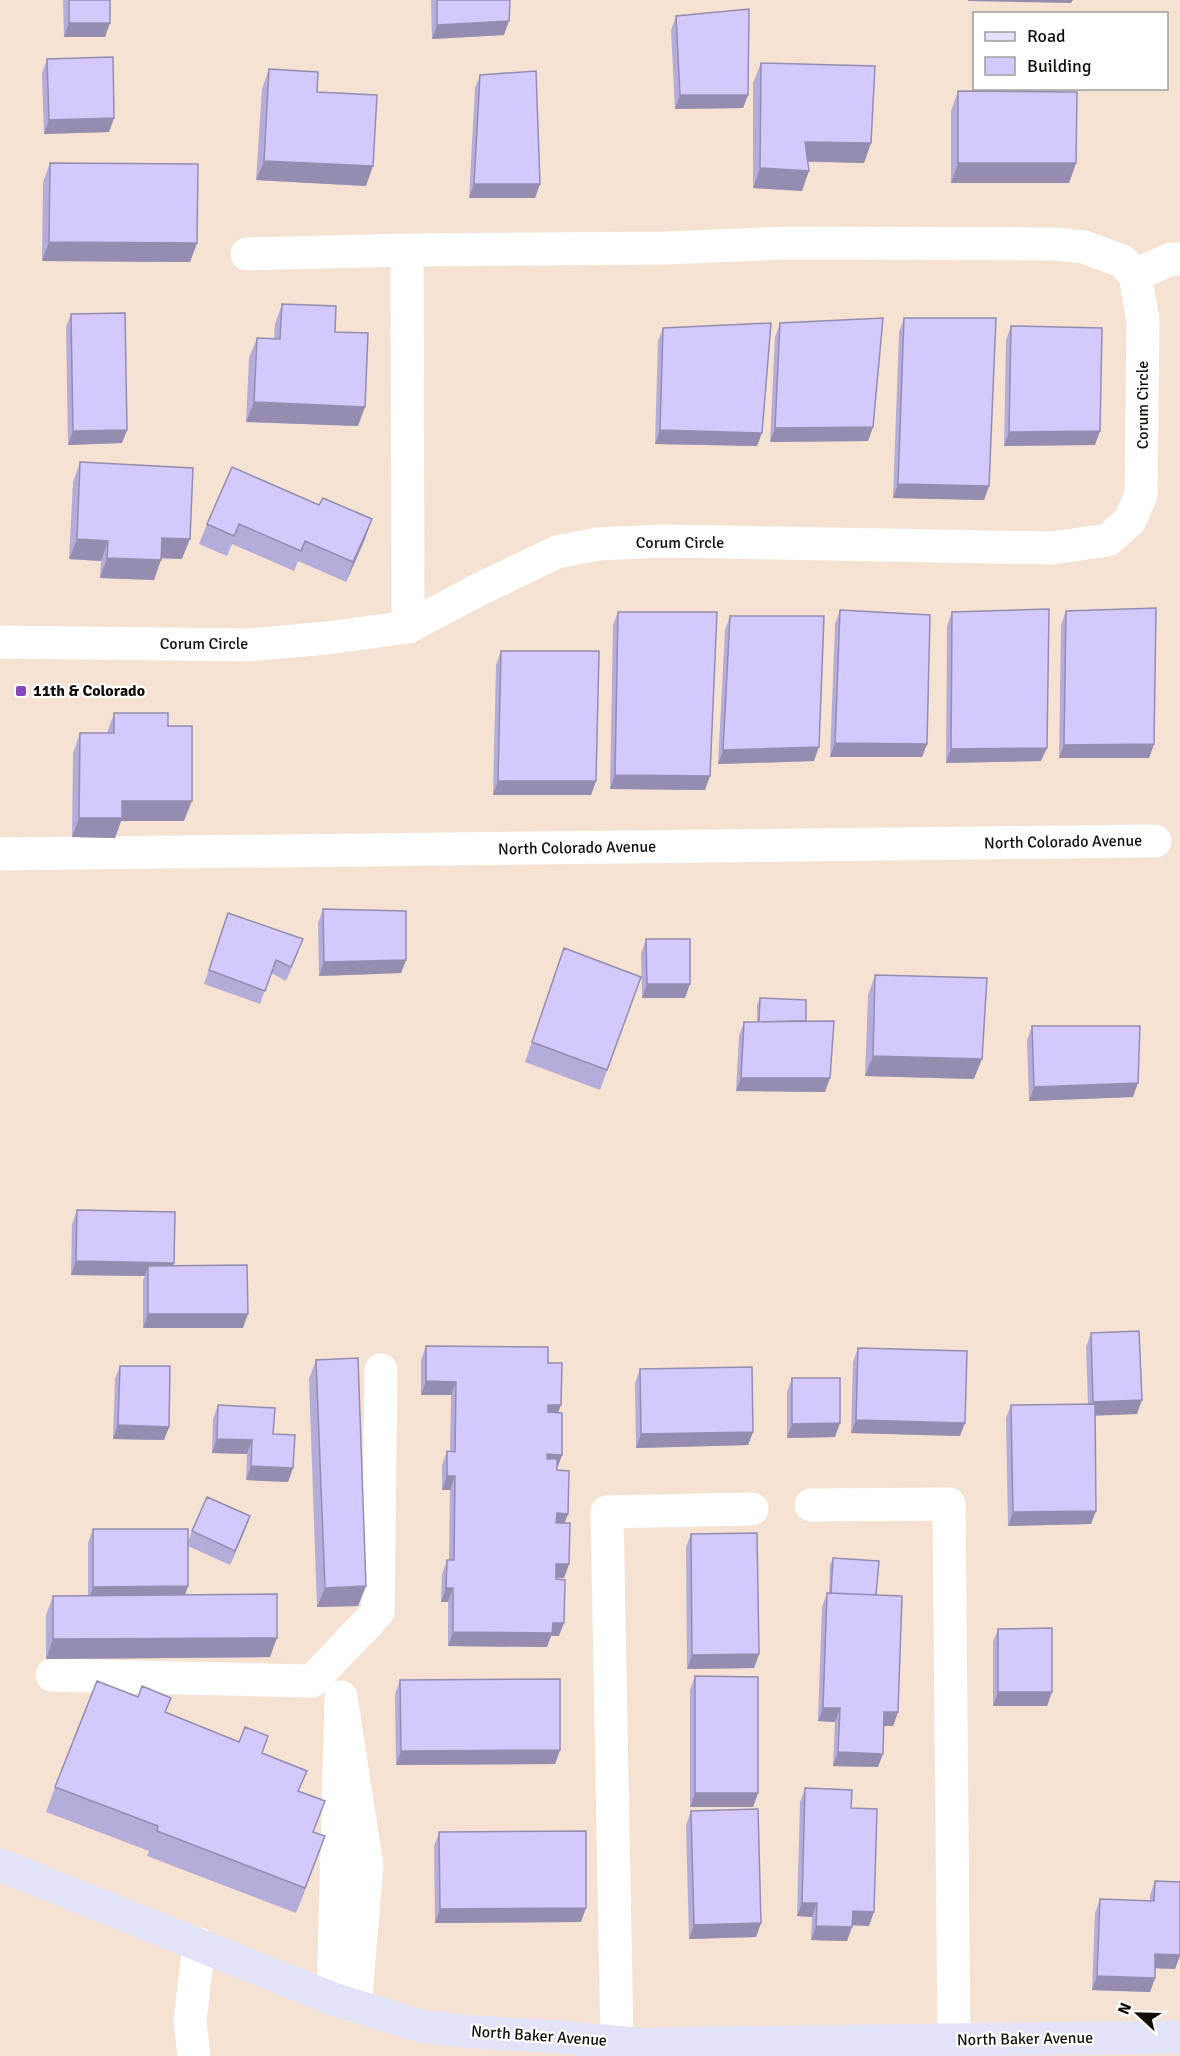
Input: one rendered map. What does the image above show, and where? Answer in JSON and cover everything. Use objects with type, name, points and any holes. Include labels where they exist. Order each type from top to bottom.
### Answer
[{"type":"main road","name":"North Baker Avenue","points":[[0,1865],[344,2002],[420,2026],[470,2032],[636,2044],[1180,2037]]},
{"type":"street","points":[[247,254],[665,248],[788,243],[1055,244],[1084,247],[1122,261],[1135,275],[1171,259],[1180,259]]},
{"type":"street","points":[[407,250],[408,627]]},
{"type":"street","name":"Corum Circle","points":[[0,642],[249,645],[327,638],[408,627],[557,552],[598,544],[664,541],[1052,548],[1108,540],[1130,520],[1142,495],[1143,320],[1135,275]]},
{"type":"street","name":"North Colorado Avenue","points":[[0,854],[1155,841]]},
{"type":"street","points":[[52,1675],[312,1681],[378,1612],[381,1370]]},
{"type":"street","points":[[811,1505],[949,1504],[954,2040]]},
{"type":"street","points":[[617,2042],[607,1512],[752,1509]]},
{"type":"street","points":[[328,1664],[341,1697],[344,2002]]},
{"type":"street","points":[[194,2056],[190,2021],[199,1944]]},
{"type":"building","points":[[69,0],[110,0],[110,23],[69,23]]},
{"type":"building","points":[[437,0],[510,0],[509,21],[437,25]]},
{"type":"building","points":[[749,9],[748,95],[680,95],[676,16]]},
{"type":"building","points":[[113,57],[114,118],[49,120],[47,59]]},
{"type":"building","points":[[761,63],[875,66],[871,143],[805,142],[809,171],[760,168]]},
{"type":"building","points":[[269,69],[318,72],[317,92],[377,95],[373,166],[264,161]]},
{"type":"building","points":[[536,71],[540,184],[474,184],[480,75]]},
{"type":"building","points":[[958,91],[1077,92],[1076,163],[958,163]]},
{"type":"building","points":[[50,163],[198,164],[197,243],[49,242]]},
{"type":"building","points":[[282,304],[336,306],[335,332],[368,333],[365,407],[254,402],[257,338],[280,339]]},
{"type":"building","points":[[125,313],[127,430],[73,431],[71,314]]},
{"type":"building","points":[[883,318],[873,427],[775,428],[780,323]]},
{"type":"building","points":[[904,318],[996,318],[989,486],[898,484]]},
{"type":"building","points":[[771,323],[762,433],[660,430],[663,328]]},
{"type":"building","points":[[1011,326],[1102,328],[1100,431],[1009,432]]},
{"type":"building","points":[[80,462],[193,468],[190,539],[162,538],[161,560],[107,558],[108,541],[77,539]]},
{"type":"building","points":[[232,467],[319,505],[323,498],[372,519],[353,562],[305,541],[301,551],[239,524],[234,536],[207,524]]},
{"type":"building","points":[[1156,608],[1154,744],[1064,745],[1066,611]]},
{"type":"building","points":[[1049,609],[1047,748],[951,749],[952,612]]},
{"type":"building","points":[[840,610],[930,615],[927,744],[835,743]]},
{"type":"building","points":[[618,612],[717,612],[710,776],[615,775]]},
{"type":"building","points":[[730,616],[824,616],[819,747],[723,750]]},
{"type":"building","points":[[501,651],[599,651],[596,781],[498,781]]},
{"type":"building","points":[[114,713],[168,713],[168,726],[192,726],[192,801],[122,801],[122,818],[79,818],[80,733],[114,733]]},
{"type":"building","points":[[323,909],[406,911],[406,960],[324,962]]},
{"type":"building","points":[[228,913],[303,939],[291,967],[276,960],[265,991],[209,970]]},
{"type":"building","points":[[646,939],[690,939],[690,984],[647,984]]},
{"type":"building","points":[[564,948],[641,977],[607,1070],[532,1042]]},
{"type":"building","points":[[875,975],[987,978],[982,1059],[873,1056]]},
{"type":"building","points":[[760,998],[806,1000],[806,1021],[759,1022]]},
{"type":"building","points":[[834,1021],[830,1078],[741,1078],[744,1022]]},
{"type":"building","points":[[1032,1026],[1140,1026],[1138,1083],[1034,1087]]},
{"type":"building","points":[[77,1210],[175,1212],[174,1263],[76,1261]]},
{"type":"building","points":[[247,1265],[248,1314],[148,1314],[148,1266]]},
{"type":"building","points":[[1139,1331],[1142,1400],[1093,1402],[1091,1333]]},
{"type":"building","points":[[426,1346],[548,1347],[548,1363],[562,1363],[561,1405],[548,1405],[548,1412],[562,1413],[562,1455],[547,1454],[547,1459],[557,1459],[557,1470],[569,1471],[568,1514],[557,1513],[556,1523],[570,1523],[569,1564],[556,1564],[556,1579],[565,1580],[564,1623],[553,1623],[552,1633],[453,1632],[453,1588],[446,1588],[447,1560],[454,1560],[455,1476],[447,1476],[447,1451],[455,1452],[456,1382],[426,1381]]},
{"type":"building","points":[[858,1348],[967,1351],[965,1423],[856,1420]]},
{"type":"building","points":[[358,1358],[366,1586],[325,1588],[316,1360]]},
{"type":"building","points":[[120,1366],[170,1366],[169,1427],[118,1425]]},
{"type":"building","points":[[752,1367],[753,1432],[641,1434],[640,1369]]},
{"type":"building","points":[[792,1378],[840,1378],[840,1423],[792,1424]]},
{"type":"building","points":[[1095,1404],[1096,1511],[1013,1512],[1011,1405]]},
{"type":"building","points":[[218,1405],[275,1408],[273,1434],[295,1435],[293,1468],[251,1466],[252,1440],[217,1439]]},
{"type":"building","points":[[207,1497],[250,1516],[235,1551],[192,1531]]},
{"type":"building","points":[[93,1529],[188,1529],[188,1586],[93,1587]]},
{"type":"building","points":[[757,1533],[759,1654],[692,1655],[691,1534]]},
{"type":"building","points":[[833,1558],[879,1561],[876,1595],[831,1593]]},
{"type":"building","points":[[827,1593],[902,1596],[898,1712],[884,1712],[883,1754],[838,1752],[840,1708],[823,1708]]},
{"type":"building","points":[[277,1594],[277,1638],[53,1639],[53,1596]]},
{"type":"building","points":[[1052,1628],[1052,1692],[998,1692],[998,1629]]},
{"type":"building","points":[[695,1676],[758,1677],[758,1793],[695,1793]]},
{"type":"building","points":[[560,1679],[560,1750],[401,1751],[400,1680]]},
{"type":"building","points":[[97,1681],[138,1697],[142,1686],[171,1698],[165,1712],[239,1742],[245,1727],[268,1736],[262,1753],[307,1771],[298,1791],[325,1801],[313,1832],[325,1836],[305,1888],[157,1831],[158,1826],[55,1787]]},
{"type":"building","points":[[805,1788],[852,1790],[851,1808],[877,1809],[874,1912],[853,1911],[852,1927],[816,1926],[817,1903],[802,1903]]},
{"type":"building","points":[[758,1809],[761,1923],[694,1925],[691,1811]]},
{"type":"building","points":[[586,1831],[586,1908],[440,1909],[439,1832]]},
{"type":"building","points":[[1155,1881],[1180,1882],[1180,1955],[1155,1954],[1155,1978],[1097,1976],[1100,1899],[1154,1901]]},
{"type":"place","name":"11th & Colorado","points":[[21,691]]}]
